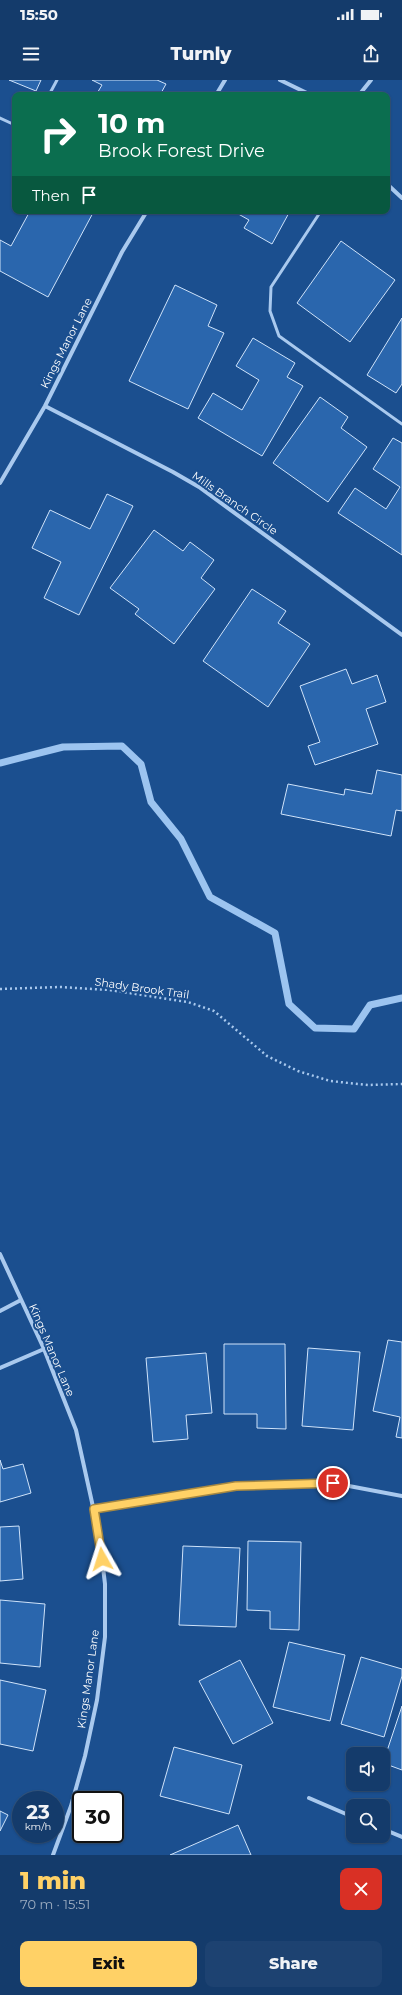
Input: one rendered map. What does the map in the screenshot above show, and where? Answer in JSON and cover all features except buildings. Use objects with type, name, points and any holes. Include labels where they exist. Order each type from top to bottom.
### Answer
[{"type":"street","points":[[218,92],[225,80]]},
{"type":"street","points":[[280,80],[306,92]]},
{"type":"street","points":[[361,92],[371,80]]},
{"type":"street","points":[[390,187],[402,198]]},
{"type":"street","name":"Kings Manor Lane","points":[[0,483],[45,406],[122,252],[145,214]]},
{"type":"street","name":"Mills Branch Circle","points":[[45,406],[173,472],[199,488],[402,635]]},
{"type":"street","name":"Kings Manor Lane","points":[[0,1254],[44,1349],[76,1430],[99,1534],[105,1584],[106,1637],[97,1700],[85,1756],[71,1806],[53,1855]]},
{"type":"street","points":[[0,1311],[21,1300]]},
{"type":"street","points":[[0,1368],[44,1349]]},
{"type":"street","points":[[94,1509],[236,1486],[333,1483],[402,1496]]},
{"type":"street","points":[[309,1798],[346,1814]]},
{"type":"street","points":[[390,1832],[402,1837]]},
{"type":"lane","points":[[51,92],[57,80]]},
{"type":"lane","points":[[0,118],[12,124]]},
{"type":"lane","points":[[319,214],[271,287],[270,311],[279,336],[402,424]]},
{"type":"path","name":"Shady Brook Trail","points":[[0,989],[60,987],[109,990],[188,1002],[214,1011],[268,1056],[298,1071],[330,1081],[368,1085],[402,1084]]},
{"type":"waterway","points":[[0,763],[63,747],[122,746],[141,764],[151,802],[181,839],[210,897],[275,933],[289,1004],[315,1028],[354,1029],[370,1005],[402,998]]},
{"type":"route","points":[[102,1559],[94,1509],[236,1486],[333,1483]]}]
